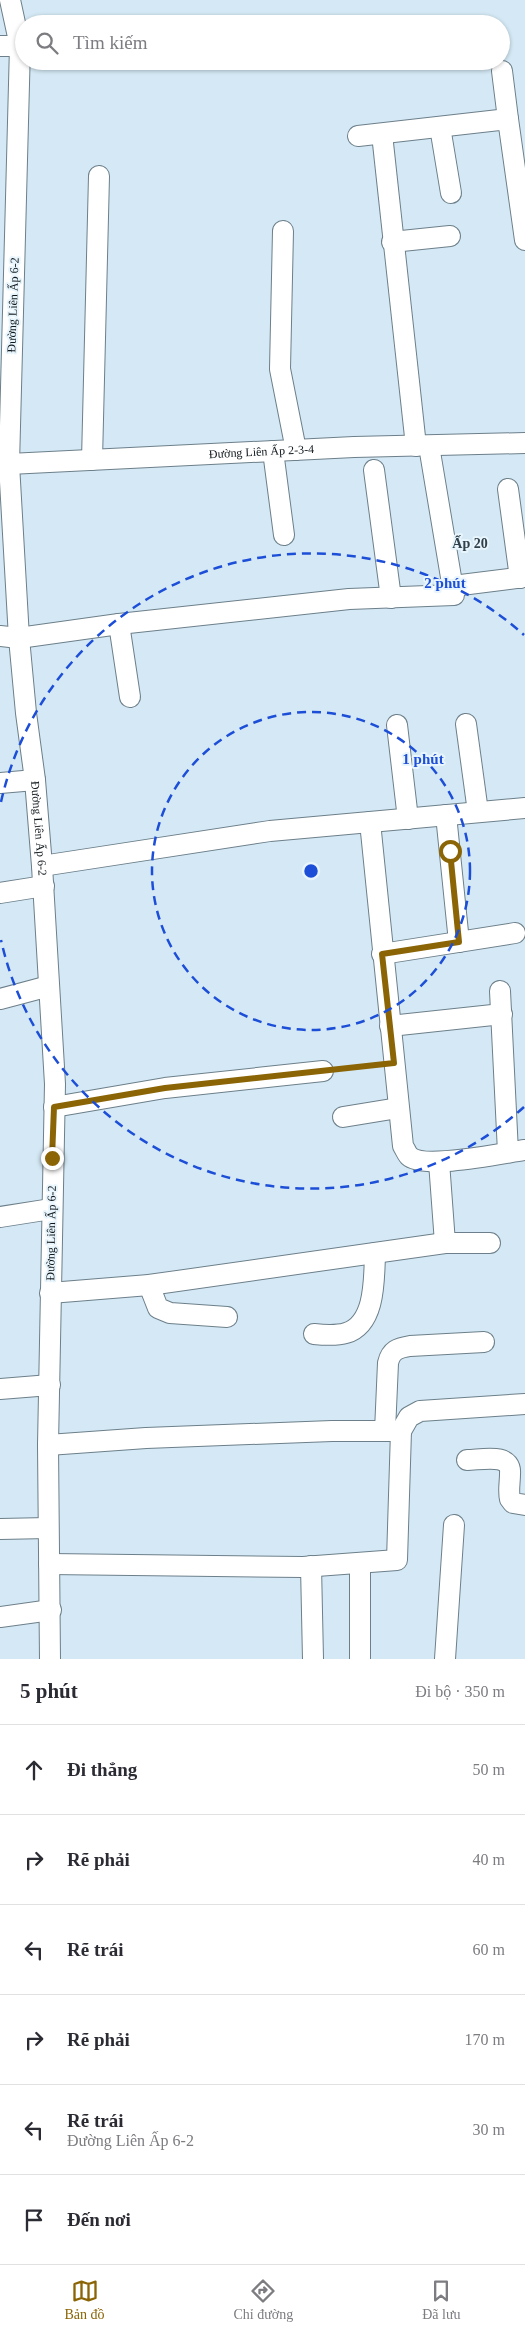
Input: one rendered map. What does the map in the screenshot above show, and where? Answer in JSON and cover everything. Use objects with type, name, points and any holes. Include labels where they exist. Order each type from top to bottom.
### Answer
[{"type":"street","name":"Đường Liên Ấp 6-2","points":[[10,0],[4,465],[9,637],[26,713],[35,780],[44,886],[55,1084],[51,1209],[48,1445],[50,1659]]},
{"type":"street","points":[[502,71],[525,240]]},
{"type":"street","points":[[358,136],[508,120]]},
{"type":"street","points":[[440,127],[450,193]]},
{"type":"street","points":[[9,637],[349,599],[454,595],[423,446],[392,242],[382,134]]},
{"type":"street","points":[[92,460],[99,176]]},
{"type":"street","points":[[283,231],[280,369],[296,450]]},
{"type":"street","points":[[392,242],[450,236]]},
{"type":"street","name":"Đường Liên Ấp 2-3-4","points":[[4,465],[296,450],[525,443]]},
{"type":"street","points":[[273,451],[284,535]]},
{"type":"street","points":[[374,470],[391,598]]},
{"type":"street","points":[[453,586],[523,577],[508,489]]},
{"type":"street","points":[[119,624],[130,696]]},
{"type":"street","points":[[466,724],[478,812]]},
{"type":"street","points":[[397,725],[408,819]]},
{"type":"street","points":[[0,783],[35,780]]},
{"type":"street","points":[[42,866],[270,831],[525,808]]},
{"type":"street","points":[[446,815],[459,942]]},
{"type":"street","points":[[370,822],[398,1108],[403,1146],[409,1156],[419,1160],[439,1162],[516,1151],[500,991]]},
{"type":"street","points":[[0,893],[44,886]]},
{"type":"street","points":[[382,954],[515,934]]},
{"type":"street","points":[[0,999],[49,986]]},
{"type":"street","points":[[390,1026],[502,1014]]},
{"type":"street","points":[[54,1107],[165,1088],[323,1071]]},
{"type":"street","points":[[343,1117],[398,1108]]},
{"type":"street","points":[[439,1162],[445,1243]]},
{"type":"street","points":[[0,1217],[51,1209]]},
{"type":"street","points":[[50,1293],[149,1285],[445,1243],[490,1243]]},
{"type":"street","points":[[314,1334],[344,1334],[360,1324],[372,1296],[375,1253]]},
{"type":"street","points":[[149,1285],[158,1308],[170,1313],[227,1317]]},
{"type":"street","points":[[49,1564],[311,1566],[397,1560],[393,1431],[388,1363],[392,1352],[399,1348],[410,1346],[484,1342]]},
{"type":"street","points":[[0,1389],[50,1385]]},
{"type":"street","points":[[48,1445],[146,1438],[393,1431],[409,1417],[420,1411],[525,1404]]},
{"type":"street","points":[[468,1460],[500,1459],[506,1462],[510,1469],[510,1499],[513,1503],[525,1505]]},
{"type":"street","points":[[445,1659],[454,1526]]},
{"type":"street","points":[[0,1529],[48,1528]]},
{"type":"street","points":[[360,1564],[360,1659]]},
{"type":"street","points":[[311,1566],[313,1659]]},
{"type":"street","points":[[0,1617],[51,1610]]},
{"type":"path","points":[[323,1071],[394,1063]]},
{"type":"district","name":"Ấp 20","points":[[470,543]]},
{"type":"route","points":[[52,1158],[54,1107],[165,1088],[394,1063],[382,954],[459,942],[450,851]]}]
